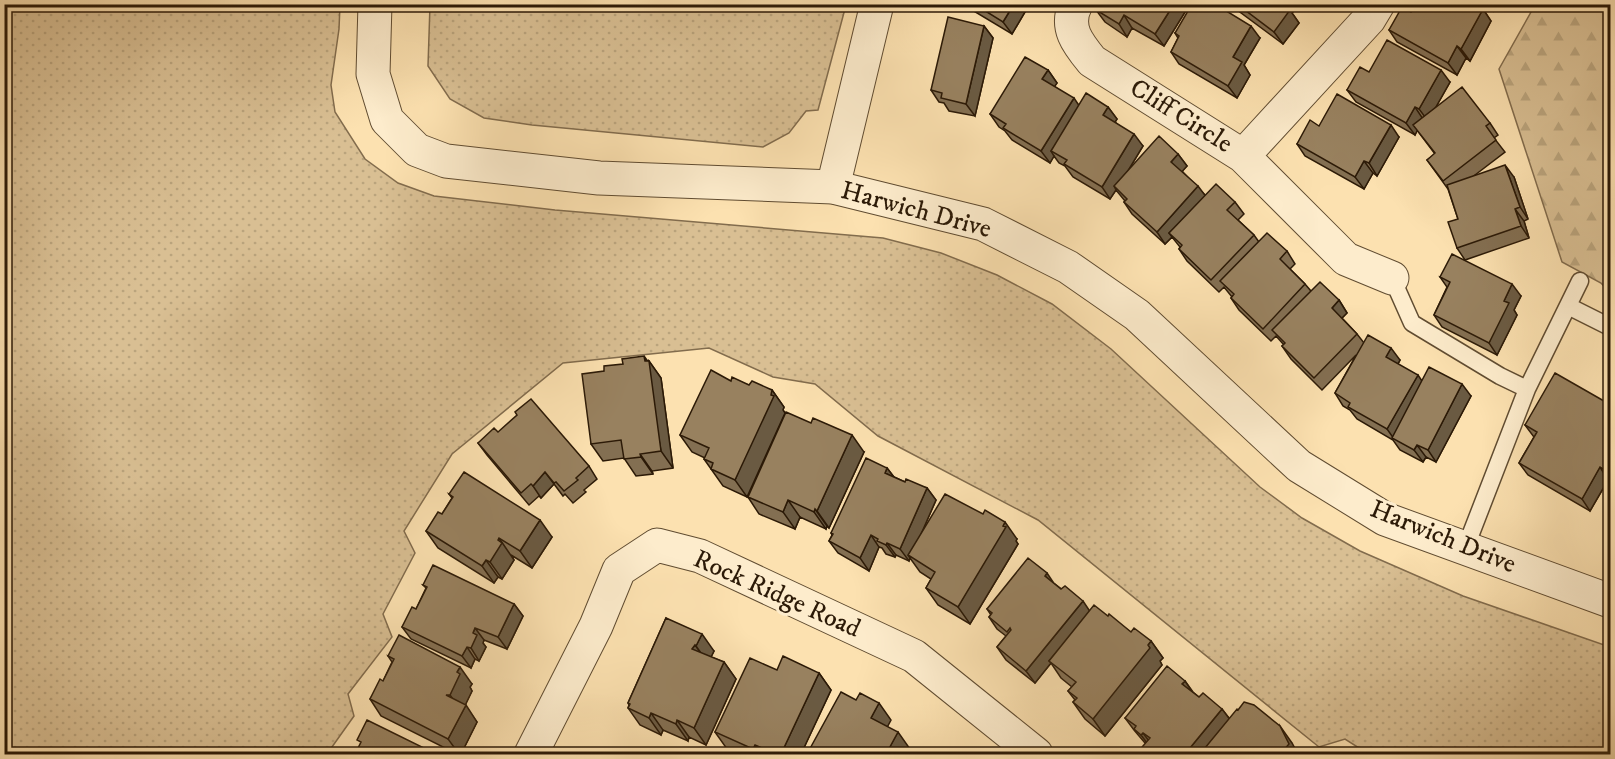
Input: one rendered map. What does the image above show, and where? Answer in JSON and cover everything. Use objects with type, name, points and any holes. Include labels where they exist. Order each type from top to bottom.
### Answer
[{"type":"street","name":"Harwich Drive","points":[[375,4],[372,74],[387,120],[417,150],[446,161],[599,178],[833,187],[983,224],[1068,267],[1137,315],[1299,466],[1385,519],[1611,601]]},
{"type":"street","points":[[833,187],[877,4]]},
{"type":"street","name":"Cliff Circle","points":[[1076,4],[1071,13],[1074,40],[1092,61],[1243,156],[1369,19],[1378,4]]},
{"type":"street","points":[[1243,156],[1346,259],[1392,278]]},
{"type":"street","name":"Rock Ridge Road","points":[[531,754],[596,626],[619,570],[657,545],[700,556],[914,656],[1036,754]]},
{"type":"lane","points":[[1392,278],[1413,323],[1500,376],[1527,389]]},
{"type":"lane","points":[[1465,549],[1527,389],[1580,281]]},
{"type":"lane","points":[[1568,306],[1611,327]]},
{"type":"green space","points":[[430,4],[846,5],[818,110],[806,111],[789,133],[763,147],[532,125],[484,118],[450,99],[428,66]]},
{"type":"green space","points":[[4,5],[340,5],[331,85],[335,112],[365,159],[398,183],[434,196],[555,210],[883,238],[941,253],[997,275],[1052,304],[1111,349],[1260,487],[1302,518],[1360,551],[1463,596],[1610,647],[1610,754],[1398,754],[1359,748],[1345,739],[1319,747],[1038,520],[878,436],[815,384],[773,377],[709,348],[563,363],[452,454],[404,531],[415,553],[383,614],[392,637],[348,694],[354,716],[327,754],[5,754]]},
{"type":"green space","points":[[1535,5],[1610,5],[1610,293],[1601,283],[1562,262],[1499,69]]},
{"type":"building","points":[[974,4],[1014,4],[1003,22]]},
{"type":"building","points":[[1100,4],[1174,4],[1155,34],[1124,15],[1119,24],[1096,10]]},
{"type":"building","points":[[1192,4],[1215,4],[1251,26],[1233,57],[1242,62],[1228,86],[1171,52],[1179,36],[1175,33]]},
{"type":"building","points":[[1237,4],[1282,4],[1290,10],[1274,32]]},
{"type":"building","points":[[1415,4],[1474,4],[1483,9],[1461,49],[1457,46],[1448,63],[1389,30],[1402,7],[1411,12]]},
{"type":"building","points":[[948,17],[984,26],[966,104],[941,98],[942,93],[931,90]]},
{"type":"building","points":[[1387,40],[1441,70],[1419,109],[1415,107],[1406,123],[1347,90],[1360,67],[1369,72]]},
{"type":"building","points":[[1025,57],[1048,70],[1042,79],[1074,98],[1041,151],[1003,128],[1006,124],[990,114]]},
{"type":"building","points":[[1462,87],[1490,123],[1486,126],[1496,140],[1443,181],[1427,160],[1435,153],[1413,125]]},
{"type":"building","points":[[1086,93],[1108,107],[1103,115],[1134,134],[1102,187],[1064,164],[1067,160],[1051,151]]},
{"type":"building","points":[[1337,94],[1391,125],[1369,163],[1364,161],[1355,177],[1297,144],[1310,120],[1319,126]]},
{"type":"building","points":[[1159,136],[1178,154],[1171,162],[1198,186],[1157,232],[1124,202],[1127,199],[1114,186]]},
{"type":"building","points":[[1505,165],[1520,207],[1515,209],[1521,226],[1457,248],[1448,222],[1458,219],[1447,185]]},
{"type":"building","points":[[1216,184],[1235,202],[1227,210],[1254,235],[1211,280],[1179,249],[1182,245],[1169,233]]},
{"type":"building","points":[[1267,233],[1287,251],[1280,259],[1305,284],[1263,329],[1231,298],[1234,294],[1220,281]]},
{"type":"building","points":[[1452,254],[1512,284],[1504,301],[1509,303],[1489,343],[1434,315],[1450,282],[1440,277]]},
{"type":"building","points":[[1320,282],[1339,300],[1332,308],[1357,334],[1314,378],[1282,346],[1285,343],[1272,330]]},
{"type":"building","points":[[1368,335],[1391,348],[1386,357],[1418,375],[1387,429],[1348,407],[1350,403],[1335,393]]},
{"type":"building","points":[[644,356],[645,361],[649,361],[661,451],[624,459],[621,440],[591,444],[582,374],[604,371],[604,366],[623,364],[622,359]]},
{"type":"building","points":[[1429,367],[1462,384],[1428,450],[1417,445],[1414,450],[1392,438]]},
{"type":"building","points":[[711,370],[731,381],[732,377],[749,385],[752,381],[772,390],[771,395],[774,396],[735,480],[711,469],[713,463],[704,459],[709,448],[680,435]]},
{"type":"building","points":[[1555,373],[1611,405],[1611,474],[1600,467],[1582,499],[1519,463],[1537,432],[1525,425]]},
{"type":"building","points":[[531,399],[589,466],[576,478],[578,480],[564,491],[545,472],[533,486],[531,484],[521,493],[478,443],[494,428],[498,432],[517,415],[515,412]]},
{"type":"building","points":[[786,412],[811,423],[813,418],[852,435],[817,511],[815,509],[814,512],[788,500],[783,512],[748,497]]},
{"type":"building","points":[[866,458],[887,468],[885,473],[927,488],[900,549],[877,541],[878,539],[871,535],[860,558],[829,541]]},
{"type":"building","points":[[464,472],[540,520],[520,551],[499,538],[498,540],[502,543],[490,562],[486,560],[482,566],[426,531],[438,512],[442,514],[453,497],[449,494]]},
{"type":"building","points":[[945,494],[983,514],[985,510],[1005,522],[1003,526],[1006,527],[958,607],[926,588],[935,572],[908,555]]},
{"type":"building","points":[[1028,558],[1047,573],[1045,576],[1061,589],[1065,586],[1083,601],[1026,671],[997,647],[1011,630],[1010,628],[1007,632],[989,617],[992,613],[987,609]]},
{"type":"building","points":[[433,565],[514,604],[498,637],[475,628],[473,633],[477,635],[471,648],[467,647],[462,656],[402,627],[412,607],[416,609],[427,587],[423,585]]},
{"type":"building","points":[[1094,605],[1131,632],[1134,628],[1151,641],[1148,645],[1150,648],[1093,719],[1073,702],[1077,698],[1068,691],[1076,682],[1049,661]]},
{"type":"building","points":[[666,618],[702,634],[692,649],[724,662],[694,728],[677,720],[676,724],[651,713],[649,718],[628,708],[630,704],[628,703]]},
{"type":"building","points":[[399,635],[460,667],[457,672],[460,674],[450,695],[446,695],[466,705],[448,739],[370,699],[380,679],[383,681],[394,659],[388,656]]},
{"type":"building","points":[[783,656],[819,673],[781,754],[755,745],[753,749],[715,732],[750,658],[777,670]]},
{"type":"building","points":[[1167,666],[1185,681],[1182,684],[1199,697],[1203,693],[1222,709],[1185,754],[1136,754],[1150,738],[1143,733],[1141,735],[1134,729],[1136,726],[1125,718]]},
{"type":"building","points":[[841,692],[856,700],[860,693],[879,703],[871,718],[898,732],[886,754],[807,754]]},
{"type":"building","points":[[1244,702],[1254,705],[1280,726],[1289,744],[1282,752],[1285,754],[1200,754],[1237,709]]},
{"type":"building","points":[[367,720],[426,749],[423,754],[355,754],[361,742],[357,740]]},
{"type":"building","points":[[1309,750],[1326,754],[1307,754]]},
{"type":"building","points":[[1327,750],[1345,754],[1326,754]]}]
